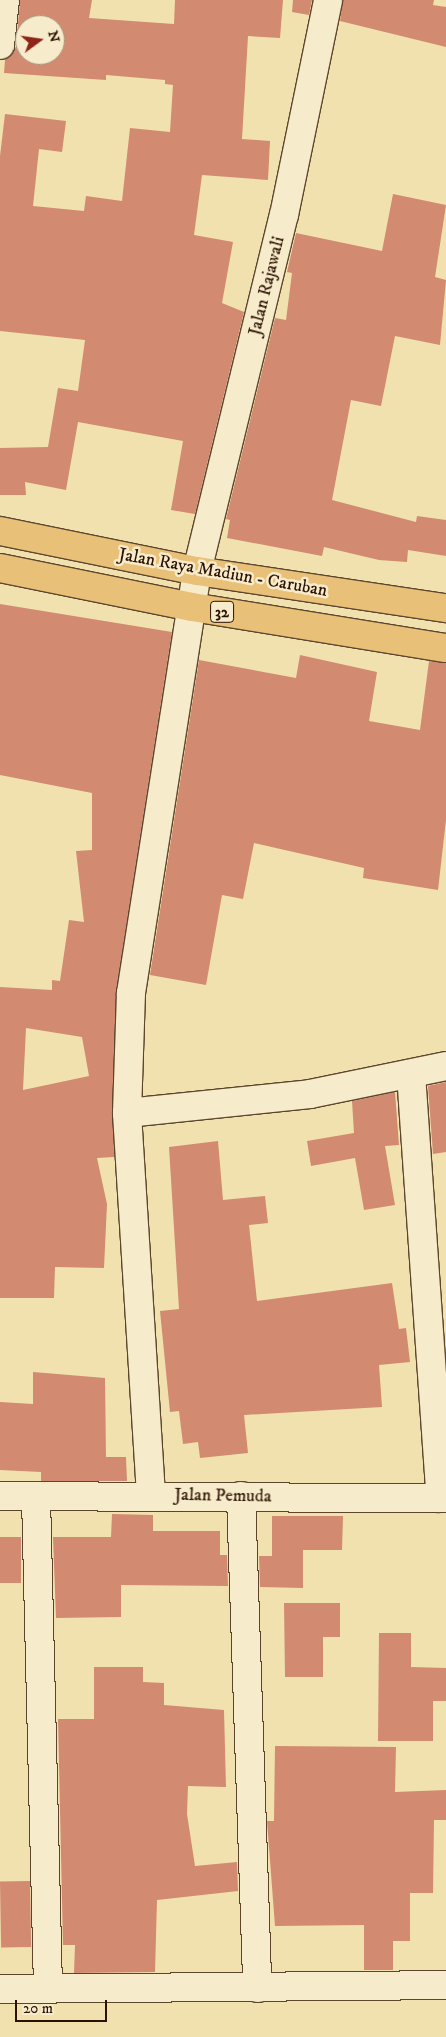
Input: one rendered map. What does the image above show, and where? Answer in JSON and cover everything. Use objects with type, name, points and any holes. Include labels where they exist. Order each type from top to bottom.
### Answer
[{"type":"highway","name":"Jalan Raya Madiun - Caruban","points":[[0,531],[197,571],[446,608]]},
{"type":"highway","name":"Jalan Raya Madiun - Caruban","points":[[0,568],[192,607],[446,648]]},
{"type":"street","points":[[0,45],[5,0]]},
{"type":"street","name":"Jalan Rajawali","points":[[151,1495],[127,1113],[131,993],[197,571],[284,215],[328,0]]},
{"type":"street","points":[[127,1113],[246,1104],[446,1066]]},
{"type":"street","points":[[411,1074],[443,1498]]},
{"type":"street","name":"Jalan Pemuda","points":[[0,1496],[151,1495],[443,1498]]},
{"type":"street","points":[[241,1496],[257,1988]]},
{"type":"street","points":[[36,1497],[48,1989]]},
{"type":"street","points":[[0,1989],[446,1985]]},
{"type":"building","points":[[20,0],[92,0],[89,18],[174,24],[175,0],[283,0],[280,38],[248,36],[242,139],[270,141],[268,180],[202,175],[194,235],[233,242],[222,303],[244,312],[195,514],[171,510],[183,441],[78,422],[66,490],[25,482],[26,495],[0,495],[0,448],[48,447],[58,388],[78,391],[85,340],[0,331],[0,156],[5,114],[66,121],[62,152],[39,149],[33,206],[84,211],[86,196],[122,201],[130,128],[170,132],[173,85],[165,84],[165,80],[106,75],[106,80],[4,73],[5,60],[15,48],[15,65],[65,65],[65,15],[19,15]]},
{"type":"building","points":[[293,0],[312,0],[309,15],[292,12]]},
{"type":"building","points":[[343,0],[434,0],[433,5],[446,7],[446,47],[340,21]]},
{"type":"building","points":[[393,194],[446,205],[435,277],[446,280],[440,345],[395,336],[381,406],[351,400],[332,500],[416,522],[417,516],[446,520],[446,556],[408,550],[407,562],[379,560],[324,547],[322,556],[227,538],[230,520],[226,519],[275,318],[286,320],[292,273],[287,272],[296,233],[382,251]]},
{"type":"building","points":[[0,604],[172,632],[116,991],[114,1157],[97,1158],[107,1204],[104,1268],[55,1267],[54,1298],[0,1298],[0,987],[52,990],[52,980],[60,981],[69,920],[84,922],[76,851],[92,850],[92,793],[0,775]],"holes":[[[26,1028],[82,1037],[89,1076],[23,1090]]]},
{"type":"building","points":[[300,655],[377,672],[369,721],[420,730],[429,661],[446,663],[446,820],[438,890],[363,878],[364,868],[254,843],[243,899],[222,895],[206,985],[150,975],[199,660],[296,678]]},
{"type":"building","points":[[446,1082],[446,1152],[433,1154],[428,1086]]},
{"type":"building","points":[[395,1092],[399,1145],[385,1146],[395,1205],[364,1210],[355,1158],[311,1166],[307,1141],[354,1133],[352,1101]]},
{"type":"building","points":[[218,1141],[223,1200],[265,1196],[268,1223],[249,1225],[257,1301],[392,1283],[399,1329],[406,1328],[410,1362],[379,1365],[382,1407],[244,1415],[248,1453],[200,1458],[198,1442],[183,1444],[179,1411],[170,1412],[160,1311],[179,1309],[169,1147]]},
{"type":"building","points":[[33,1372],[105,1378],[106,1457],[126,1457],[127,1481],[41,1481],[41,1472],[0,1470],[0,1402],[33,1404]]},
{"type":"building","points":[[112,1514],[153,1515],[153,1531],[220,1531],[220,1555],[227,1555],[228,1586],[121,1585],[121,1617],[56,1618],[53,1537],[111,1537]]},
{"type":"building","points":[[272,1516],[343,1516],[342,1550],[303,1550],[303,1588],[260,1587],[259,1556],[272,1556]]},
{"type":"building","points":[[0,1537],[21,1537],[21,1583],[0,1583]]},
{"type":"building","points":[[284,1603],[340,1603],[340,1637],[323,1637],[323,1677],[285,1677]]},
{"type":"building","points":[[379,1633],[411,1633],[411,1667],[446,1668],[446,1701],[433,1701],[433,1741],[378,1741]]},
{"type":"building","points":[[94,1667],[143,1667],[143,1682],[164,1683],[164,1705],[224,1710],[226,1787],[188,1786],[187,1814],[195,1866],[237,1862],[238,1891],[157,1900],[155,1972],[74,1973],[75,1945],[63,1945],[58,1719],[94,1719]]},
{"type":"building","points":[[275,1746],[396,1747],[395,1792],[446,1790],[446,1820],[434,1820],[433,1893],[410,1893],[410,1941],[393,1941],[393,1970],[364,1970],[364,1925],[275,1926],[267,1821],[274,1821]]},
{"type":"building","points":[[30,1881],[31,1947],[1,1948],[0,1882]]}]
